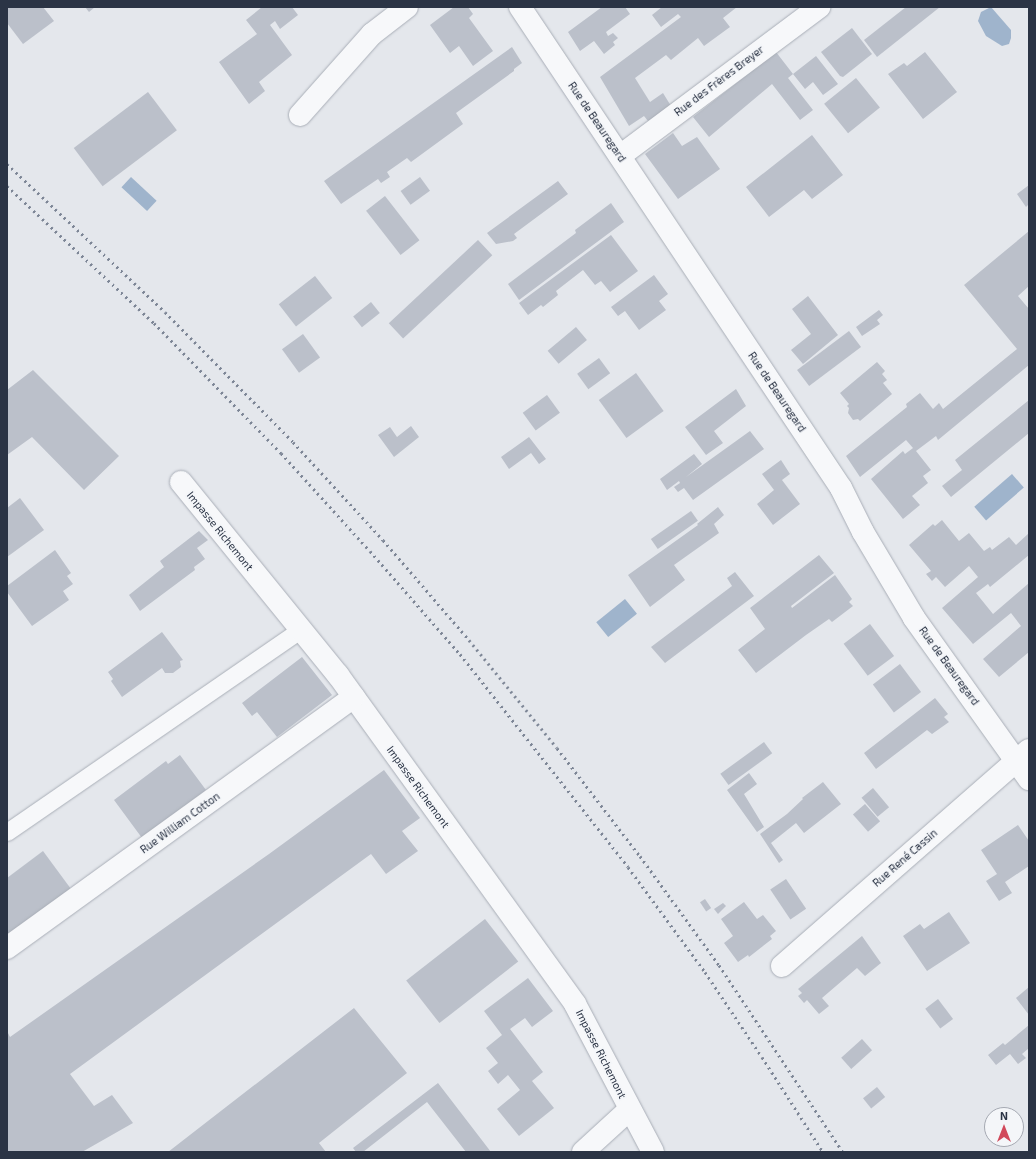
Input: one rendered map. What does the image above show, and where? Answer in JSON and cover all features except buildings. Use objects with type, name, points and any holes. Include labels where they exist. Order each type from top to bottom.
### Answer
[{"type":"street","points":[[300,115],[372,34],[407,7]]},
{"type":"street","name":"Rue de Beauregard","points":[[520,7],[841,488],[863,532],[914,618],[1023,755],[1029,779]]},
{"type":"street","name":"Rue des Frères Breyer","points":[[620,156],[819,7]]},
{"type":"street","name":"Impasse Richemont","points":[[181,482],[301,629],[354,697],[575,1004],[629,1110],[653,1152]]},
{"type":"street","name":"Rue William Cotton","points":[[7,948],[354,697]]},
{"type":"street","name":"Rue René Cassin","points":[[782,966],[1023,755]]},
{"type":"street","points":[[583,1152],[629,1110]]},
{"type":"lane","points":[[7,832],[301,629]]},
{"type":"water","points":[[991,7],[1011,30],[1009,44],[1002,46],[986,36],[978,21],[981,12]]},
{"type":"water","points":[[131,177],[157,201],[147,211],[121,187]]},
{"type":"water","points":[[1012,474],[1024,488],[986,520],[974,507]]},
{"type":"water","points":[[625,599],[637,614],[608,637],[596,622]]},
{"type":"railway","points":[[7,164],[165,312],[293,442],[383,540],[469,640],[557,748],[640,856],[719,965],[843,1152]]},
{"type":"railway","points":[[7,186],[154,323],[281,453],[370,551],[460,654],[628,867],[705,972],[823,1152]]}]
